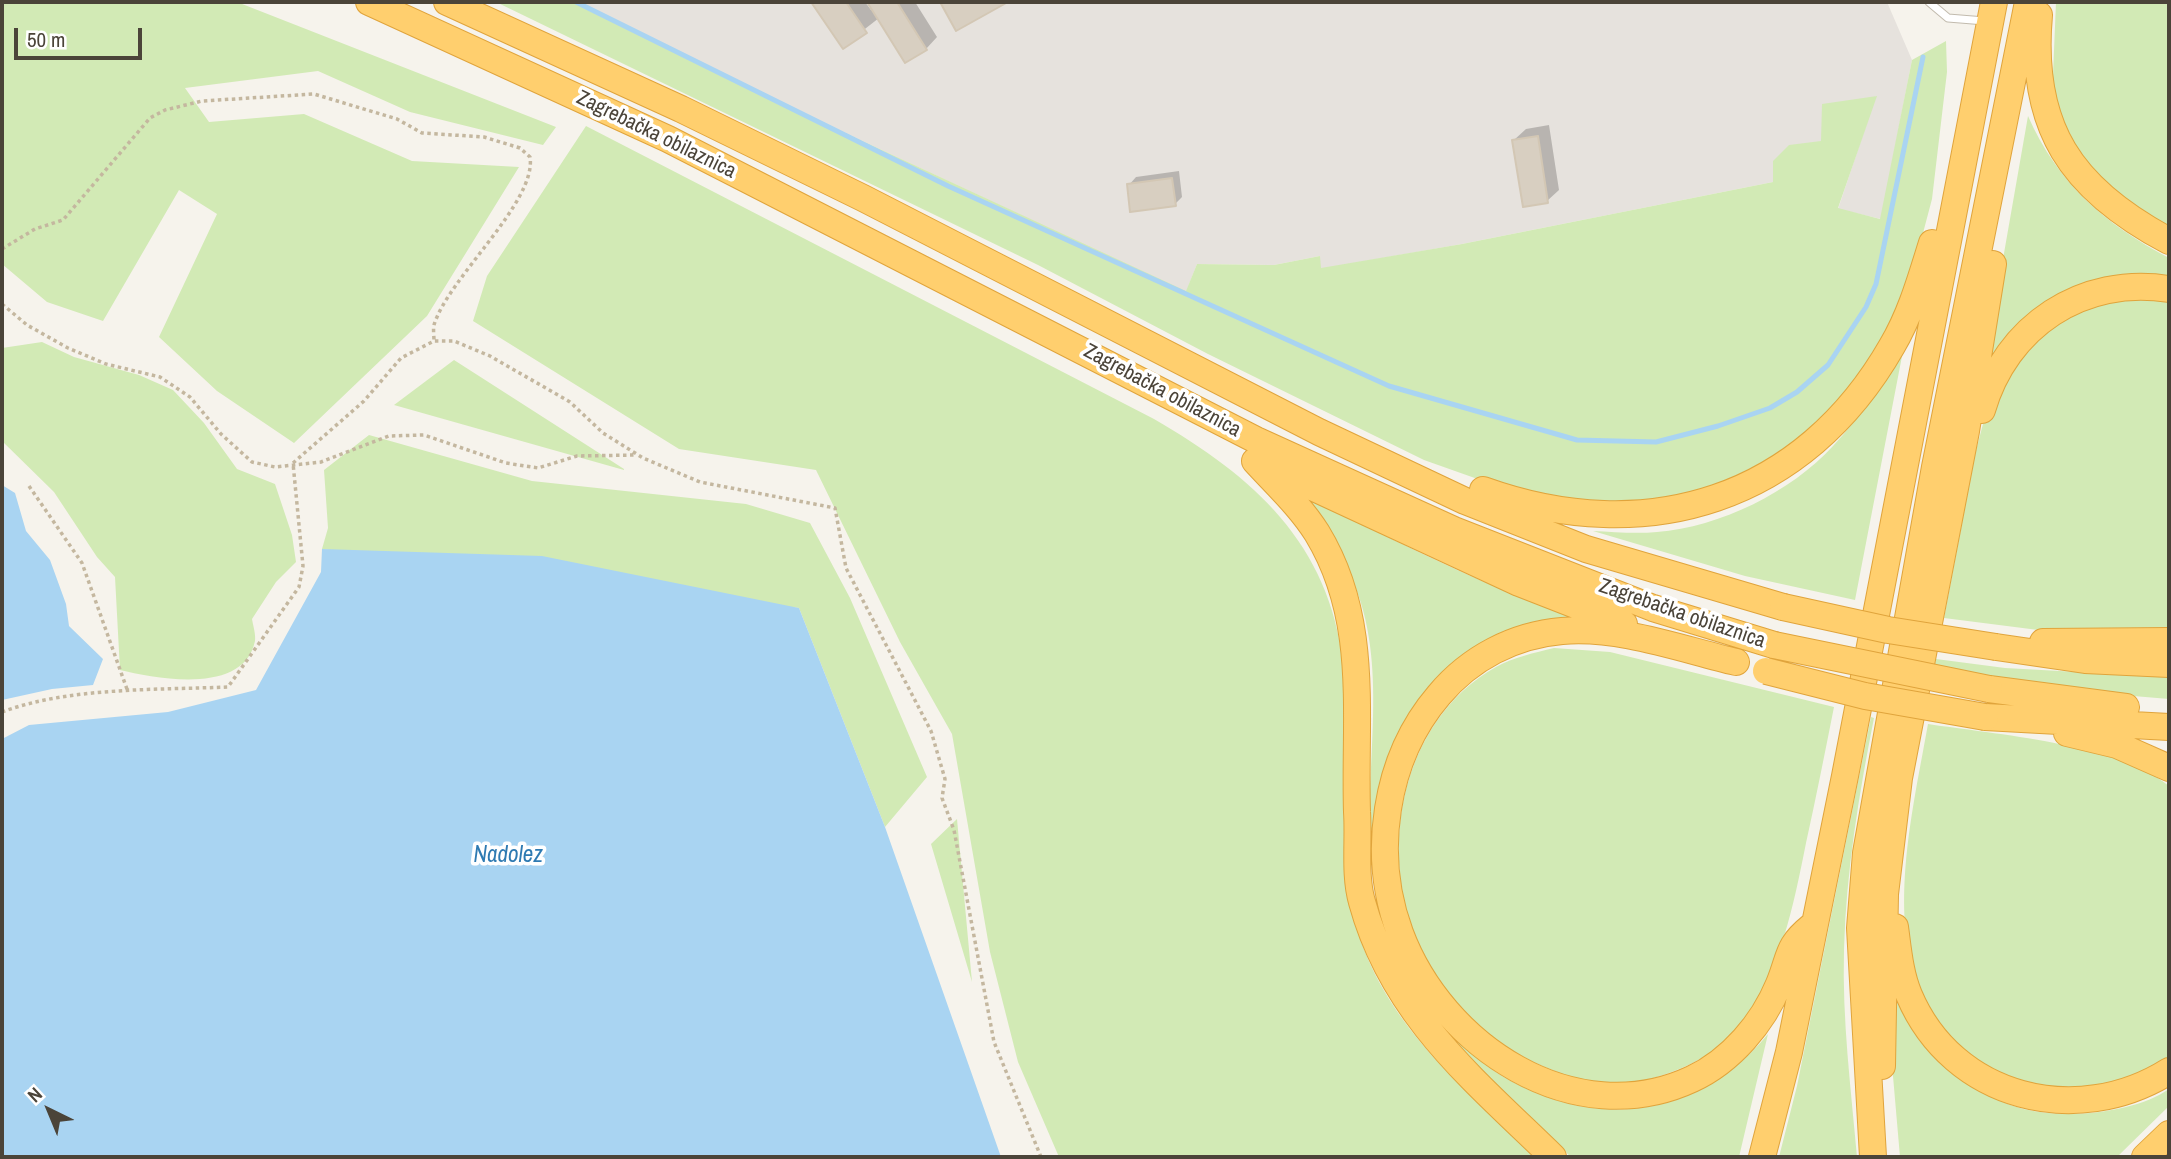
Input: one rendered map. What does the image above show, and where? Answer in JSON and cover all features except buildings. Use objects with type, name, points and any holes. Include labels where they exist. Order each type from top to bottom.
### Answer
[{"type":"highway","name":"Zagrebačka obilaznica","points":[[369,2],[668,139],[1079,347],[1256,440],[1454,530],[1653,608],[1774,645],[1989,689],[2169,710]]},
{"type":"highway","name":"Zagrebačka obilaznica","points":[[447,2],[681,109],[850,192],[1199,372],[1465,501],[1586,549],[1783,607],[1888,630],[1996,648]]},
{"type":"highway","points":[[1872,1149],[1860,928],[1866,853],[1935,467],[2028,2]]},
{"type":"highway","points":[[2040,2],[2038,79],[2043,107],[2052,130],[2063,150],[2092,186],[2144,228],[2169,241]]},
{"type":"highway","points":[[1762,1157],[1788,1052],[1815,923],[1992,12]]},
{"type":"highway","points":[[1199,372],[1516,502],[1555,510],[1626,515],[1670,511],[1709,502],[1744,489],[1782,468],[1841,418],[1869,383],[1905,321],[1965,145]]},
{"type":"highway","points":[[1872,1149],[1885,1111],[1881,975],[1885,894],[1899,778],[1995,257],[2001,145]]},
{"type":"highway","points":[[1957,474],[1974,436],[1988,387],[2012,350],[2043,320],[2067,304],[2096,291],[2120,286],[2169,289]]},
{"type":"highway","points":[[1079,347],[1108,376],[1255,461],[1573,606],[1766,671],[1865,696],[1989,717],[2117,745],[2169,768]]},
{"type":"highway","points":[[1255,461],[1316,531],[1335,565],[1348,605],[1359,683],[1357,789],[1361,899],[1374,940],[1393,981],[1418,1020],[1487,1094],[1553,1157]]},
{"type":"highway","points":[[1736,662],[1621,635],[1563,631],[1510,643],[1466,668],[1439,694],[1415,728],[1395,779],[1385,838],[1391,902],[1400,932],[1414,964],[1430,988],[1461,1026],[1483,1046],[1537,1080],[1567,1091],[1628,1097],[1662,1091],[1694,1078],[1721,1062],[1762,1018],[1779,985],[1794,940],[1815,923]]},
{"type":"highway","points":[[1996,648],[2060,640],[2169,640]]},
{"type":"highway","points":[[1996,648],[2085,660],[2169,664]]},
{"type":"highway","points":[[1989,717],[2169,727]]},
{"type":"highway","points":[[1894,825],[1898,852],[1894,909],[1908,993],[1929,1030],[1958,1060],[1995,1084],[2021,1094],[2075,1103],[2132,1092],[2169,1071]]},
{"type":"highway","points":[[2145,1157],[2169,1134]]},
{"type":"lane","points":[[1929,2],[1948,18],[1992,12]]},
{"type":"path","points":[[2,249],[35,229],[63,220],[150,118],[165,110],[202,101],[314,94],[397,118],[422,133],[484,137],[520,148],[530,157],[530,170],[504,225],[468,265],[433,327],[434,341]]},
{"type":"path","points":[[2,304],[27,326],[68,348],[106,364],[160,377],[190,397],[221,433],[252,462],[275,467],[321,462],[389,436],[424,435],[506,463],[538,468],[577,456],[638,455]]},
{"type":"path","points":[[293,463],[364,401],[401,358],[434,341],[454,341],[490,356],[570,402],[603,433],[638,455],[700,482],[835,509],[846,568],[931,731],[946,779],[942,798],[954,830],[994,1042],[1041,1157]]},
{"type":"path","points":[[2,712],[25,704],[128,692],[228,687],[255,653],[299,587],[303,566],[293,463]]},
{"type":"path","points":[[29,486],[82,563],[128,692]]},
{"type":"shaded area","points":[[575,2],[1887,2],[1912,60],[1881,219],[1838,209],[1876,96],[1773,182],[1462,244],[1320,269],[1320,256],[1274,265],[1197,264],[1186,292],[843,132]]},
{"type":"green space","points":[[2,2],[237,2],[556,127],[543,145],[410,112],[318,71],[185,88],[209,122],[304,114],[412,161],[519,167],[427,316],[294,443],[217,391],[159,337],[217,214],[179,190],[103,321],[47,302],[2,264]]},
{"type":"green space","points":[[496,2],[575,2],[843,132],[1186,291],[1197,264],[1274,265],[1320,256],[1321,268],[1462,244],[1773,182],[1773,161],[1789,145],[1821,141],[1822,104],[1877,96],[1838,208],[1880,219],[1912,60],[1946,41],[1947,72],[1932,199],[1918,252],[1896,317],[1835,410],[1741,481],[1627,506],[1517,493],[1424,460],[1208,354],[1038,265]]},
{"type":"green space","points":[[2056,2],[2169,2],[2169,228],[2129,204],[2100,178],[2075,145],[2052,99]]},
{"type":"green space","points":[[2028,116],[2054,162],[2086,200],[2124,231],[2169,258],[2169,278],[2109,278],[1982,379]]},
{"type":"green space","points":[[586,126],[1154,419],[1224,465],[1254,490],[1281,518],[1303,548],[1322,582],[1335,620],[1345,688],[1346,870],[1358,932],[1371,966],[1409,1028],[1432,1055],[1536,1157],[1059,1157],[1018,1062],[990,952],[952,734],[900,642],[816,470],[679,449],[473,321],[487,276]]},
{"type":"green space","points":[[2169,299],[2169,630],[2054,632],[1944,618],[1975,454],[1987,409],[2005,374],[2049,325],[2108,300]]},
{"type":"green space","points":[[42,342],[74,357],[139,375],[173,390],[204,423],[237,469],[275,484],[292,535],[296,562],[276,582],[252,619],[255,641],[248,658],[235,670],[198,679],[177,679],[120,670],[115,577],[97,557],[54,492],[2,441],[2,348]]},
{"type":"green space","points":[[1903,351],[1855,600],[1745,576],[1593,531],[1641,533],[1681,529],[1729,515],[1775,492],[1816,463],[1833,446],[1870,400]]},
{"type":"green space","points":[[454,360],[624,469],[624,470],[394,405]]},
{"type":"green space","points":[[369,435],[532,481],[746,504],[810,523],[850,598],[927,777],[885,827],[799,608],[322,549],[328,528],[324,470]]},
{"type":"green space","points":[[1295,490],[1476,578],[1589,623],[1514,633],[1393,751],[1401,971],[1382,913],[1371,853],[1373,680],[1370,645],[1363,612],[1346,567]]},
{"type":"green space","points":[[1554,648],[1610,652],[1834,707],[1784,938],[1754,1004],[1732,1034],[1703,1057],[1657,1077],[1627,1084],[1587,1082],[1545,1067],[1507,1047],[1473,1021],[1445,989],[1422,952],[1408,915],[1400,875],[1399,834],[1405,794],[1418,756],[1437,721],[1463,691],[1496,667]]},
{"type":"green space","points":[[1936,659],[2005,668],[2169,677],[2169,699],[2086,692],[1934,667]]},
{"type":"green space","points":[[1871,717],[1874,718],[1850,862],[1844,950],[1846,1028],[1857,1157],[1779,1157],[1797,1086]]},
{"type":"green space","points":[[1928,724],[2020,737],[2088,751],[2120,760],[2169,786],[2169,1058],[2112,1087],[2038,1089],[2004,1074],[1959,1046],[1929,1010],[1912,967],[1905,920],[1905,871]]},
{"type":"green space","points":[[957,819],[972,982],[931,844]]},
{"type":"green space","points":[[1894,978],[1982,1087],[2008,1104],[2029,1110],[2080,1114],[2130,1106],[2152,1099],[2169,1089],[2169,1106],[2117,1157],[1900,1157],[1891,1053]]},
{"type":"green space","points":[[1437,1020],[1476,1057],[1502,1076],[1537,1093],[1573,1105],[1609,1109],[1644,1108],[1678,1099],[1710,1084],[1740,1062],[1768,1034],[1739,1157],[1571,1157],[1497,1089]]},
{"type":"water","points":[[2,485],[15,493],[26,531],[50,560],[66,604],[69,626],[103,659],[93,685],[52,689],[2,700]]},
{"type":"water","name":"Nadolez","points":[[322,549],[542,556],[799,608],[885,827],[1001,1157],[2,1157],[2,739],[29,725],[168,712],[256,690],[321,572]]},
{"type":"waterway","points":[[576,2],[948,186],[1389,386],[1577,440],[1656,442],[1718,426],[1770,408],[1797,392],[1828,365],[1866,307],[1876,284],[1923,57]]}]
